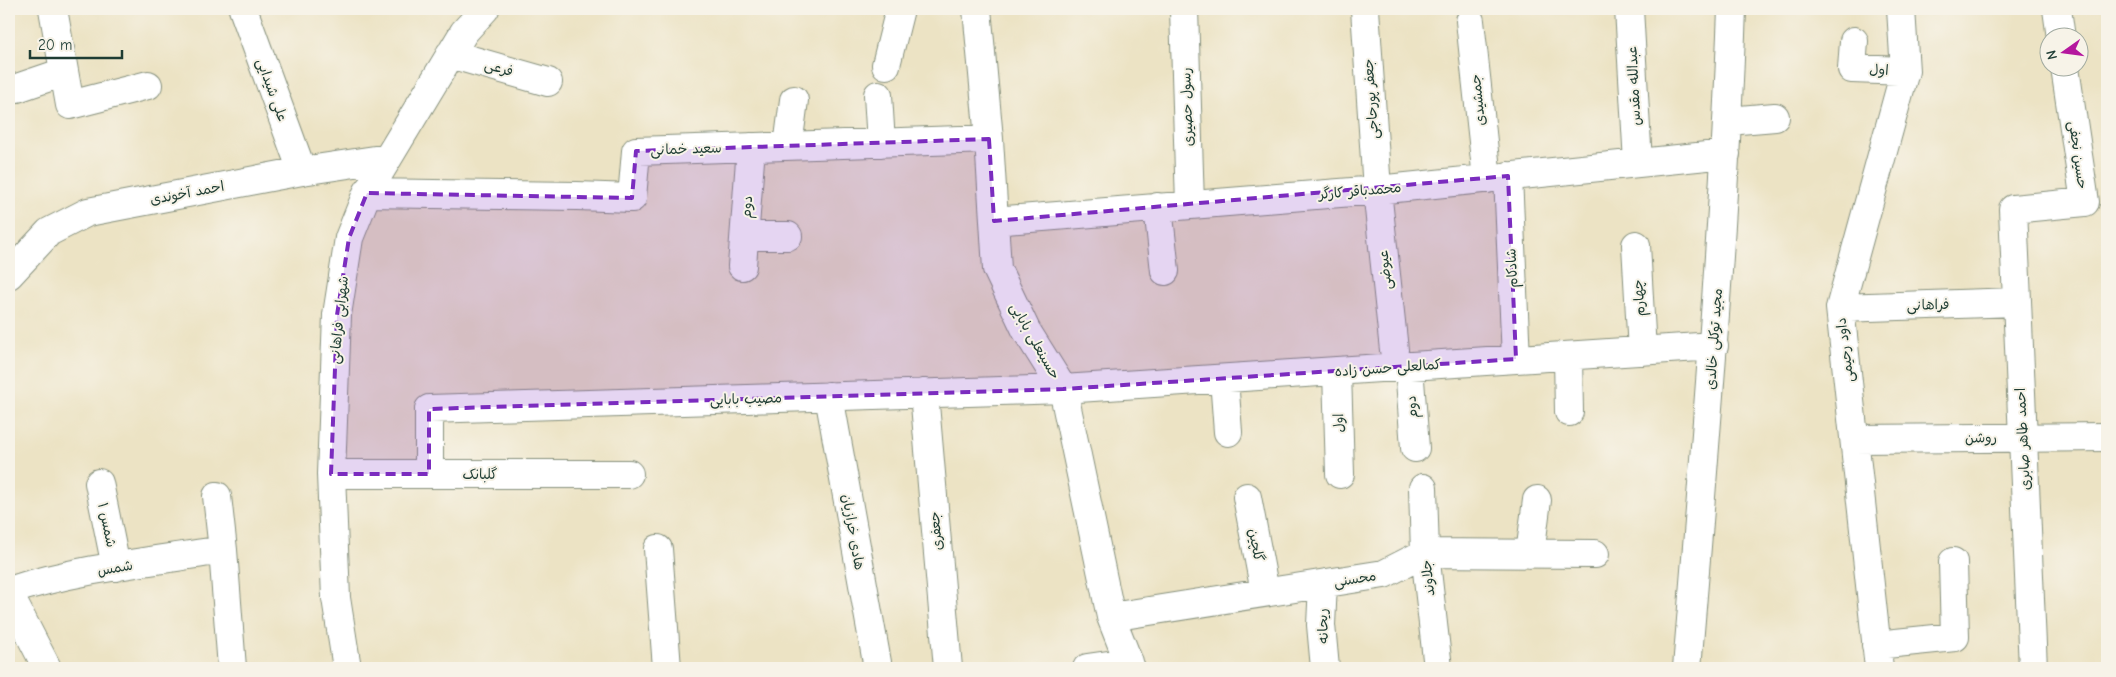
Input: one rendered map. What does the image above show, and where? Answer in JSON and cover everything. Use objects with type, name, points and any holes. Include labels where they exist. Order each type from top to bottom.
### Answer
[{"type":"street","points":[[53,9],[70,105],[148,85]]},
{"type":"street","name":"علی شیدایی","points":[[243,9],[302,171]]},
{"type":"street","name":"شهرابی فراهانی","points":[[347,668],[336,598],[331,474],[337,315],[349,238],[367,192],[388,158],[457,32],[485,9]]},
{"type":"street","points":[[886,65],[900,9]]},
{"type":"street","name":"حسینعلی بابایی","points":[[977,9],[989,139],[997,269],[1026,330],[1063,389],[1111,616],[1130,665]]},
{"type":"street","name":"رسول حصیری","points":[[1184,9],[1190,205]]},
{"type":"street","name":"جعفر پورحاجی","points":[[1365,9],[1377,190]]},
{"type":"street","name":"عبدالله مقدس","points":[[1630,9],[1638,163]]},
{"type":"street","name":"مجید توکلی خالدی","points":[[1687,668],[1714,346],[1728,120],[1732,9]]},
{"type":"street","name":"داود رحیمی","points":[[1877,656],[1840,308],[1905,71],[1901,9]]},
{"type":"street","points":[[2057,9],[2060,28]]},
{"type":"street","name":"جمشیدی","points":[[1470,21],[1497,178]]},
{"type":"street","name":"فرعی","points":[[457,32],[548,82]]},
{"type":"street","name":"اول","points":[[1854,40],[1852,69],[1905,71]]},
{"type":"street","points":[[18,88],[64,72]]},
{"type":"street","name":"حسین نجفی","points":[[2013,209],[2085,202],[2066,78]]},
{"type":"street","points":[[878,95],[880,142]]},
{"type":"street","points":[[788,146],[794,100]]},
{"type":"street","points":[[1728,120],[1776,116]]},
{"type":"street","name":"سعید خمانی","points":[[367,192],[632,198],[636,151],[989,139]]},
{"type":"street","name":"دوم","points":[[742,266],[751,147]]},
{"type":"street","name":"محمدباقر کارگر","points":[[994,221],[1377,190],[1726,154]]},
{"type":"street","name":"احمد آخوندی","points":[[9,275],[49,232],[88,212],[302,171],[388,158]]},
{"type":"street","name":"شادکام","points":[[1497,178],[1516,359]]},
{"type":"street","name":"عیوضی","points":[[1377,190],[1401,358]]},
{"type":"street","points":[[1158,207],[1165,270]]},
{"type":"street","name":"احمد طاهر صابری","points":[[2013,209],[2033,668]]},
{"type":"street","points":[[745,236],[788,236]]},
{"type":"street","name":"چهارم","points":[[1636,245],[1642,351]]},
{"type":"street","name":"فراهانی","points":[[1840,308],[2017,302]]},
{"type":"street","name":"کمالعلی حسن زاده","points":[[1063,389],[1337,371],[1401,358],[1516,359],[1714,346]]},
{"type":"street","points":[[1568,356],[1569,412]]},
{"type":"street","name":"دوم","points":[[1401,358],[1415,448]]},
{"type":"street","name":"اول","points":[[1337,371],[1340,474]]},
{"type":"street","points":[[1224,379],[1228,432]]},
{"type":"street","name":"مصیب بابایی","points":[[429,474],[429,409],[1063,389]]},
{"type":"street","name":"جعفری","points":[[924,393],[948,668]]},
{"type":"street","name":"هادی خرازیان","points":[[829,396],[878,668]]},
{"type":"street","name":"روشن","points":[[1855,439],[2107,437]]},
{"type":"street","name":"گلبانک","points":[[331,474],[629,474]]},
{"type":"street","name":"شمس ۱","points":[[99,483],[116,567]]},
{"type":"street","name":"جلاوند","points":[[1423,488],[1425,553],[1438,668]]},
{"type":"street","points":[[217,496],[232,668]]},
{"type":"street","name":"گلچین","points":[[1247,497],[1264,592]]},
{"type":"street","points":[[1530,554],[1537,500]]},
{"type":"street","points":[[658,549],[667,668]]},
{"type":"street","name":"شمس","points":[[9,593],[32,583],[223,550]]},
{"type":"street","name":"محسنی","points":[[1111,616],[1384,574],[1425,553],[1595,554]]},
{"type":"street","points":[[1877,656],[1955,637],[1953,562]]},
{"type":"street","name":"ریحانه","points":[[1323,584],[1321,626],[1325,668]]},
{"type":"street","points":[[9,593],[47,668]]},
{"type":"street","points":[[1087,668],[1130,665]]},
{"type":"highlighted area","points":[[989,139],[994,221],[1508,176],[1516,359],[1063,389],[429,409],[429,474],[331,474],[337,315],[349,238],[367,193],[632,198],[636,151]]}]
